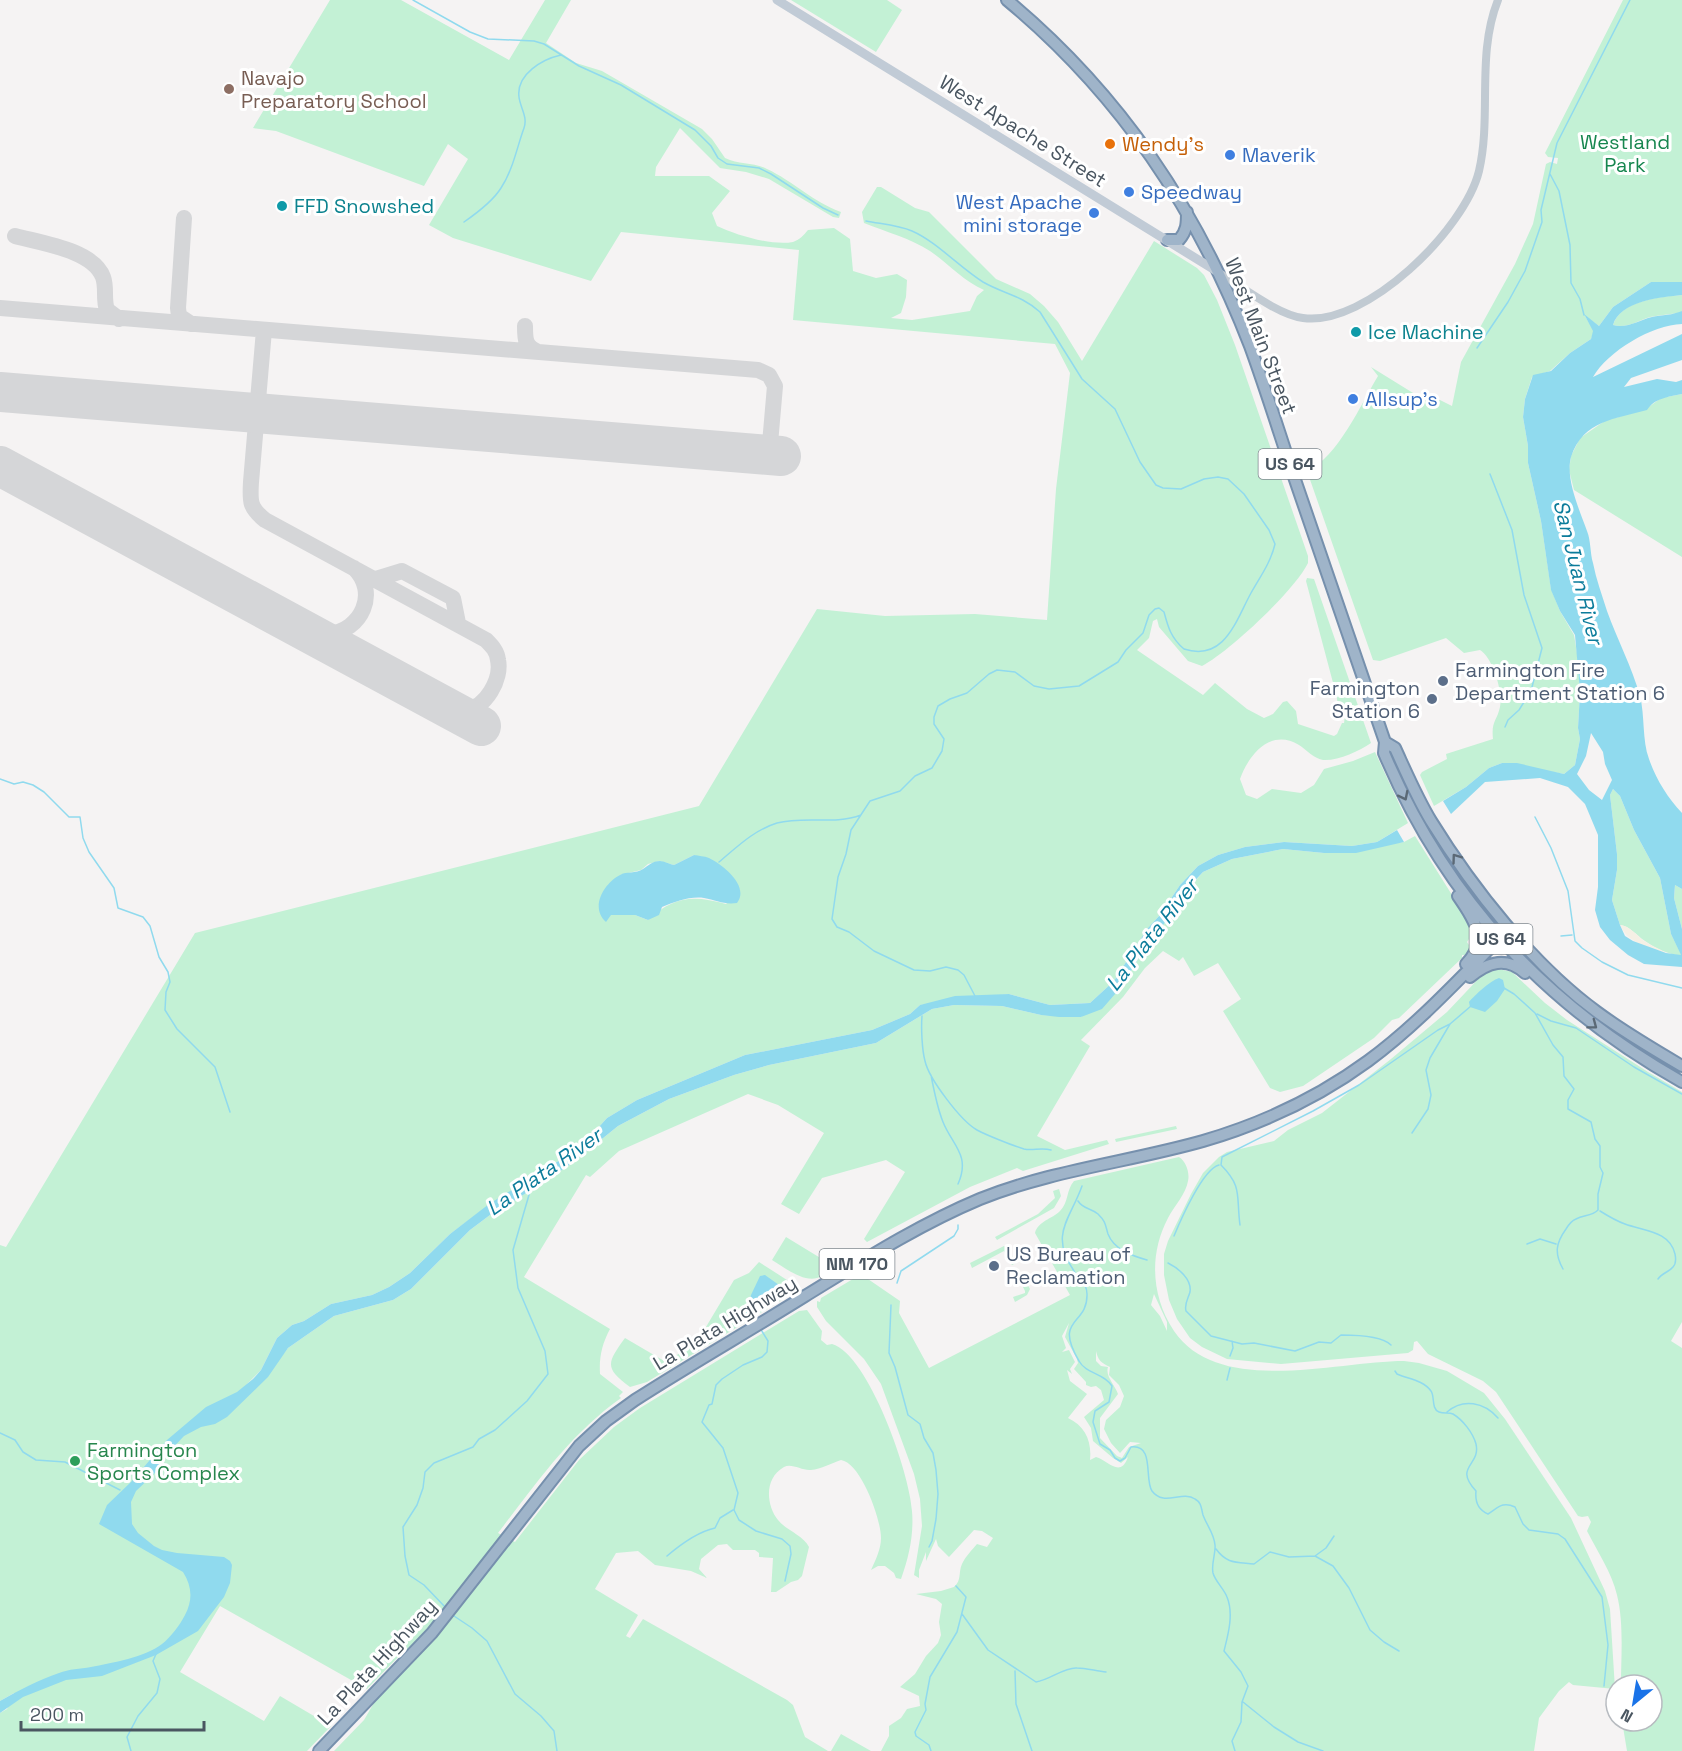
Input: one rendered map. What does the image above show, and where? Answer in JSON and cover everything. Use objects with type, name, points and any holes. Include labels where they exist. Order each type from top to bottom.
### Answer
[{"type":"highway","name":"West Main Street","points":[[1007,0],[1078,66],[1112,104],[1161,170],[1187,212],[1218,272],[1250,346],[1385,742],[1384,753],[1397,784],[1429,841],[1459,887],[1500,938],[1529,969],[1575,1011],[1612,1038],[1682,1082]]},
{"type":"highway","points":[[1167,240],[1179,240],[1184,233],[1187,226],[1187,212]]},
{"type":"highway","name":"West Main Street","points":[[1385,742],[1395,748],[1430,819],[1478,888],[1513,933],[1564,985],[1586,1003],[1641,1042],[1682,1066]]},
{"type":"highway","points":[[1429,841],[1428,850],[1473,919],[1478,934],[1477,947],[1472,958],[1439,991],[1436,1002],[1448,1000],[1478,970],[1492,963],[1503,962],[1515,965],[1563,1006],[1575,1011]]},
{"type":"highway","points":[[1478,888],[1483,902],[1497,919],[1500,938],[1522,948],[1576,1000],[1586,1003]]},
{"type":"highway","name":"La Plata Highway","points":[[319,1751],[432,1633],[568,1458],[606,1421],[635,1400],[884,1248],[960,1208],[1042,1178],[1208,1139],[1286,1109],[1332,1085],[1368,1061],[1403,1033],[1500,938]]},
{"type":"main road","name":"West Apache Street","points":[[777,0],[1218,272]]},
{"type":"street","name":"West Apache Street","points":[[1218,272],[1286,313],[1301,318],[1316,318],[1354,306],[1394,283],[1410,269],[1446,231],[1467,202],[1476,182],[1479,168],[1488,31],[1498,0]]},
{"type":"green space","points":[[330,0],[401,0],[509,60],[545,0],[571,0],[546,43],[576,63],[602,71],[702,129],[725,158],[767,169],[821,203],[841,212],[839,218],[833,217],[769,179],[720,168],[680,128],[656,167],[655,176],[709,176],[730,191],[712,213],[717,226],[744,236],[784,243],[797,240],[808,230],[834,228],[850,239],[853,271],[876,278],[897,274],[907,280],[906,297],[901,313],[891,318],[912,320],[970,311],[977,296],[984,290],[969,282],[922,246],[864,223],[862,212],[877,187],[881,187],[915,208],[929,212],[996,279],[1030,294],[1058,322],[1082,361],[1154,241],[1197,268],[1204,275],[1217,300],[1235,345],[1308,556],[1308,563],[1301,575],[1276,604],[1228,648],[1202,666],[1188,661],[1159,627],[1157,619],[1153,621],[1149,638],[1137,650],[1203,695],[1215,683],[1247,709],[1264,718],[1273,714],[1283,702],[1287,701],[1296,711],[1298,724],[1334,736],[1344,723],[1345,716],[1340,715],[1306,581],[1307,578],[1314,579],[1371,743],[1348,755],[1323,760],[1289,741],[1270,742],[1255,753],[1244,770],[1240,779],[1246,795],[1257,799],[1272,789],[1301,793],[1314,785],[1324,769],[1375,752],[1408,823],[1377,842],[1352,846],[1284,842],[1245,847],[1218,855],[1198,866],[1180,885],[1160,915],[1147,929],[1114,981],[1090,1003],[1050,1005],[1009,994],[920,1005],[910,1014],[872,1030],[745,1055],[637,1100],[607,1118],[588,1139],[565,1157],[489,1205],[450,1234],[410,1273],[389,1287],[372,1295],[331,1304],[304,1321],[292,1325],[277,1338],[261,1370],[245,1386],[280,1358],[288,1348],[334,1316],[393,1300],[411,1289],[470,1230],[490,1215],[571,1164],[618,1126],[669,1099],[769,1065],[876,1043],[932,1009],[954,1005],[1002,1006],[1041,1015],[1081,1017],[1122,986],[1147,944],[1203,872],[1232,859],[1283,849],[1324,853],[1404,842],[1415,836],[1469,922],[1471,936],[1467,942],[1471,948],[1467,955],[1462,955],[1462,958],[1399,1018],[1392,1020],[1374,1038],[1303,1086],[1280,1092],[1270,1088],[1223,1011],[1241,999],[1218,963],[1194,976],[1183,957],[1179,961],[1163,951],[1081,1040],[1090,1046],[1037,1136],[1065,1150],[1107,1140],[1109,1144],[1023,1171],[1017,1168],[970,1187],[867,1242],[864,1239],[905,1172],[886,1160],[822,1178],[799,1214],[781,1204],[824,1133],[778,1105],[748,1094],[619,1151],[590,1177],[586,1175],[524,1277],[610,1329],[602,1351],[600,1374],[623,1392],[619,1396],[621,1398],[569,1444],[498,1533],[515,1542],[579,1460],[614,1427],[640,1408],[799,1311],[807,1310],[822,1331],[821,1340],[846,1353],[860,1370],[873,1392],[896,1445],[910,1494],[912,1511],[910,1545],[901,1579],[896,1578],[894,1573],[885,1566],[878,1566],[871,1570],[881,1542],[878,1518],[856,1471],[841,1460],[811,1470],[787,1466],[773,1478],[769,1500],[774,1514],[809,1547],[802,1576],[776,1592],[771,1592],[773,1558],[759,1557],[759,1553],[755,1550],[733,1550],[727,1544],[718,1545],[701,1559],[699,1569],[707,1578],[691,1571],[655,1565],[638,1551],[616,1553],[595,1589],[638,1615],[626,1636],[630,1638],[643,1619],[787,1700],[793,1705],[805,1737],[828,1751],[334,1751],[364,1720],[404,1651],[367,1689],[220,1606],[180,1672],[264,1721],[280,1696],[331,1726],[307,1751],[0,1751],[0,1713],[7,1709],[14,1693],[0,1701],[0,1245],[6,1247],[195,933],[699,806],[817,609],[885,616],[975,614],[1047,620],[1056,489],[1070,373],[1055,344],[793,320],[799,250],[621,232],[591,281],[453,238],[429,225],[468,159],[448,144],[424,186],[276,131],[253,128]],"holes":[[[694,855],[722,868],[737,884],[740,891],[726,904],[704,899],[684,900],[667,906],[648,920],[635,915],[611,915],[620,875],[641,870],[648,864],[659,861],[674,865]]]},
{"type":"green space","points":[[791,0],[887,0],[902,10],[876,52]]},
{"type":"green space","name":"Westland Park","points":[[1623,0],[1682,0],[1682,282],[1651,282],[1613,307],[1599,326],[1585,316],[1594,331],[1591,339],[1570,353],[1550,371],[1532,377],[1525,399],[1523,417],[1528,446],[1528,463],[1541,521],[1551,589],[1574,635],[1577,653],[1580,739],[1575,765],[1564,774],[1502,763],[1489,768],[1466,787],[1434,806],[1420,775],[1422,772],[1447,759],[1446,754],[1493,739],[1494,725],[1501,701],[1493,668],[1480,650],[1464,653],[1446,638],[1380,661],[1373,660],[1307,471],[1329,454],[1348,429],[1378,376],[1371,367],[1426,401],[1430,395],[1452,406],[1461,362],[1515,264],[1533,224],[1546,164],[1550,162],[1557,164],[1558,158],[1548,157],[1545,153]]},
{"type":"green space","points":[[1682,295],[1680,313],[1650,317],[1627,325],[1613,325],[1624,310],[1642,301]]},
{"type":"green space","points":[[1682,394],[1682,557],[1574,490],[1569,470],[1571,456],[1580,438],[1609,418],[1616,418],[1650,406],[1661,398]]},
{"type":"green space","points":[[1613,789],[1620,796],[1634,830],[1660,878],[1671,934],[1682,956],[1658,949],[1630,929],[1620,925],[1612,900],[1617,870],[1610,795]]},
{"type":"green space","points":[[1675,885],[1682,889],[1682,929],[1674,898]]},
{"type":"green space","points":[[1498,969],[1512,972],[1567,1020],[1682,1092],[1682,1322],[1671,1341],[1682,1348],[1682,1751],[1627,1751],[1624,1733],[1664,1733],[1664,1673],[1621,1673],[1621,1617],[1617,1595],[1612,1579],[1587,1531],[1591,1522],[1588,1516],[1578,1516],[1496,1392],[1483,1381],[1428,1354],[1417,1341],[1414,1342],[1413,1350],[1408,1353],[1281,1364],[1227,1359],[1202,1347],[1190,1338],[1177,1319],[1169,1300],[1164,1275],[1164,1254],[1168,1241],[1203,1173],[1227,1152],[1274,1141],[1288,1130],[1322,1113],[1447,1012],[1483,974]]},
{"type":"green space","points":[[1176,1126],[1177,1129],[1116,1142],[1115,1139]]},
{"type":"green space","points":[[1179,1157],[1184,1161],[1188,1174],[1187,1186],[1162,1232],[1155,1260],[1157,1289],[1166,1318],[1174,1331],[1194,1351],[1220,1364],[1281,1371],[1404,1361],[1447,1371],[1484,1393],[1505,1419],[1571,1518],[1605,1591],[1610,1609],[1614,1673],[1604,1673],[1604,1688],[1573,1685],[1569,1682],[1559,1691],[1539,1718],[1534,1751],[881,1751],[889,1736],[889,1726],[901,1718],[907,1709],[920,1706],[919,1696],[900,1687],[915,1674],[926,1656],[938,1643],[941,1635],[939,1622],[942,1604],[936,1599],[916,1594],[954,1587],[958,1582],[962,1564],[969,1554],[977,1544],[987,1547],[993,1538],[982,1531],[974,1530],[949,1557],[938,1546],[936,1539],[926,1561],[926,1552],[919,1570],[919,1578],[914,1575],[922,1526],[920,1499],[914,1474],[881,1384],[864,1359],[826,1321],[817,1307],[817,1301],[820,1302],[821,1298],[858,1276],[865,1277],[900,1301],[899,1313],[929,1368],[1070,1295],[1035,1233],[1039,1226],[1063,1207],[1074,1181]],"holes":[[[1154,1294],[1167,1322],[1167,1331],[1160,1316],[1151,1305]],[[1069,1323],[1065,1337],[1077,1359],[1078,1363],[1074,1369],[1086,1385],[1096,1386],[1101,1390],[1104,1400],[1084,1417],[1091,1428],[1093,1441],[1121,1463],[1128,1457],[1121,1467],[1096,1457],[1090,1460],[1090,1447],[1086,1435],[1079,1425],[1068,1418],[1087,1394],[1070,1381],[1067,1370],[1072,1374],[1070,1369],[1075,1362],[1069,1350],[1062,1352],[1066,1348],[1062,1336]],[[1096,1351],[1100,1361],[1110,1367],[1109,1375],[1119,1385],[1124,1396],[1120,1407],[1106,1420],[1104,1429],[1111,1443],[1120,1453],[1130,1442],[1141,1443],[1129,1447],[1122,1458],[1117,1456],[1100,1438],[1100,1418],[1118,1394],[1109,1377],[1108,1367],[1101,1366],[1096,1361]]]},
{"type":"green space","points":[[1059,1189],[1061,1196],[1054,1208],[997,1240],[995,1237],[1038,1214],[1055,1198],[1053,1191]]},
{"type":"green space","points":[[786,1237],[827,1262],[828,1266],[838,1265],[817,1278],[805,1278],[793,1273],[772,1260]]},
{"type":"green space","points":[[1004,1246],[1008,1248],[1016,1263],[1012,1265],[1004,1251],[972,1268],[970,1263]]},
{"type":"green space","points":[[759,1262],[798,1290],[647,1382],[630,1387],[612,1370],[612,1359],[625,1338],[666,1362],[697,1342],[734,1280],[749,1273]]},
{"type":"green space","points":[[1021,1273],[1030,1289],[1027,1295],[1015,1302],[1013,1297],[1025,1293],[1017,1275]]},
{"type":"green space","points":[[841,1734],[871,1751],[831,1751]]},
{"type":"sand","points":[[1620,925],[1630,929],[1644,941],[1666,953],[1634,940]]},
{"type":"water","name":"San Juan River","points":[[1651,282],[1682,282],[1682,295],[1632,305],[1617,317],[1613,325],[1628,325],[1682,311],[1682,324],[1658,329],[1632,341],[1609,358],[1593,377],[1682,334],[1682,360],[1631,378],[1624,387],[1657,379],[1676,382],[1682,380],[1682,394],[1662,399],[1647,410],[1612,419],[1592,428],[1576,445],[1571,457],[1570,475],[1577,505],[1588,535],[1599,587],[1640,696],[1645,744],[1649,759],[1662,788],[1682,813],[1682,889],[1675,885],[1674,898],[1682,929],[1682,967],[1644,964],[1628,955],[1610,940],[1600,927],[1595,910],[1598,887],[1598,835],[1585,804],[1568,787],[1540,778],[1485,782],[1451,814],[1443,801],[1466,787],[1489,768],[1502,763],[1517,763],[1564,774],[1575,765],[1580,739],[1578,728],[1580,692],[1575,635],[1560,611],[1551,590],[1541,521],[1528,463],[1528,446],[1523,417],[1525,399],[1533,375],[1551,371],[1570,353],[1591,339],[1593,331],[1584,314],[1599,326],[1613,307]],"holes":[[[1591,733],[1603,752],[1612,780],[1602,800],[1589,790],[1577,774],[1586,756]],[[1613,789],[1620,796],[1634,830],[1660,878],[1671,934],[1681,955],[1666,953],[1633,941],[1625,936],[1620,925],[1612,900],[1617,870],[1610,795]]]},
{"type":"water","name":"La Plata River","points":[[1397,830],[1404,842],[1356,853],[1283,849],[1232,859],[1203,872],[1187,889],[1174,912],[1147,944],[1122,986],[1102,1009],[1081,1017],[1041,1015],[1002,1006],[954,1005],[932,1009],[876,1043],[769,1065],[734,1075],[669,1099],[618,1126],[571,1164],[470,1230],[411,1289],[393,1300],[334,1316],[288,1348],[268,1377],[227,1417],[184,1436],[166,1455],[156,1472],[136,1491],[131,1502],[132,1524],[138,1533],[154,1546],[177,1553],[224,1557],[232,1565],[230,1583],[224,1597],[198,1631],[156,1655],[102,1676],[66,1680],[23,1697],[0,1713],[0,1701],[44,1679],[67,1671],[128,1659],[155,1649],[175,1631],[183,1619],[188,1609],[190,1593],[183,1572],[99,1524],[107,1505],[131,1482],[167,1440],[206,1407],[237,1392],[253,1379],[261,1370],[277,1338],[292,1325],[304,1321],[331,1304],[372,1295],[389,1287],[410,1273],[450,1234],[489,1204],[565,1157],[588,1139],[607,1118],[637,1100],[745,1055],[872,1030],[910,1014],[920,1005],[955,996],[1009,994],[1050,1005],[1090,1003],[1114,981],[1147,929],[1160,915],[1180,885],[1198,866],[1218,855],[1245,847],[1284,842],[1352,846],[1377,842]]},
{"type":"water","points":[[694,855],[709,858],[733,877],[740,890],[737,903],[693,898],[662,907],[659,915],[648,920],[635,915],[611,915],[606,922],[601,916],[599,903],[601,897],[608,884],[614,879],[622,874],[640,871],[655,862],[662,861],[674,865]]},
{"type":"water","points":[[1499,978],[1503,980],[1505,989],[1497,1001],[1485,1012],[1470,1007],[1469,1002],[1475,996]]},
{"type":"water","points":[[765,1275],[779,1285],[780,1290],[754,1306],[751,1313],[746,1314],[751,1295],[760,1276]]},
{"type":"waterway","points":[[413,0],[470,32],[488,39],[534,41],[544,44],[579,66],[621,85],[695,130],[711,146],[718,158],[727,164],[759,168],[838,215]]},
{"type":"waterway","points":[[1477,348],[1508,302],[1525,271],[1542,222],[1541,210],[1557,143],[1630,0]]},
{"type":"waterway","points":[[464,222],[494,198],[509,174],[525,124],[519,97],[522,81],[539,64],[561,55]]},
{"type":"waterway","points":[[1550,174],[1559,191],[1570,245],[1571,283],[1580,299],[1584,315]]},
{"type":"waterway","points":[[866,221],[912,231],[983,282],[1033,306],[1040,312],[1082,379],[1115,409],[1140,462],[1156,485],[1163,488],[1181,489],[1204,479],[1218,477],[1228,479],[1244,494],[1269,530],[1275,544],[1268,563],[1234,626],[1227,636],[1210,650],[1184,649],[1173,636],[1164,612],[1159,608],[1149,615],[1143,633],[1118,662],[1079,686],[1049,689],[1034,686],[1015,672],[997,670],[967,693],[938,706],[934,724],[944,739],[942,751],[932,768],[915,776],[900,791],[870,801],[851,830],[838,877],[832,919],[837,927],[849,932],[874,951],[914,970],[930,971],[946,967],[958,970],[964,975],[975,996]]},
{"type":"waterway","points":[[1490,474],[1512,530],[1524,595],[1542,648],[1531,691],[1505,727]]},
{"type":"waterway","points":[[0,779],[14,784],[23,782],[33,785],[44,792],[69,817],[80,817],[83,838],[89,852],[114,888],[118,908],[143,917],[150,926],[159,957],[168,972],[170,982],[166,992],[165,1010],[177,1029],[215,1067],[230,1112]]},
{"type":"waterway","points":[[719,862],[753,834],[777,823],[851,818],[861,815]]},
{"type":"waterway","points":[[1535,817],[1551,848],[1568,891],[1575,941],[1602,962],[1628,975],[1682,988]]},
{"type":"waterway","points":[[1561,936],[1572,935]]},
{"type":"waterway","points":[[1504,988],[1535,1013],[1553,1045],[1563,1057],[1564,1076],[1574,1089],[1568,1100],[1568,1109],[1591,1122],[1595,1139],[1600,1146],[1600,1167],[1603,1173],[1598,1194],[1598,1210],[1573,1221],[1563,1234],[1557,1253],[1563,1269]]},
{"type":"waterway","points":[[1412,1133],[1428,1109],[1431,1095],[1426,1070],[1430,1058],[1450,1024],[1471,1006]]},
{"type":"waterway","points":[[1537,1014],[1551,1021],[1576,1028],[1634,1067],[1682,1094]]},
{"type":"waterway","points":[[922,1016],[922,1045],[928,1069],[939,1088],[963,1118],[977,1130],[1024,1149],[1051,1150]]},
{"type":"waterway","points":[[1240,1225],[1236,1186],[1221,1165],[1222,1157],[1359,1085],[1450,1024]]},
{"type":"waterway","points":[[931,1075],[941,1116],[961,1158],[961,1174],[958,1184]]},
{"type":"waterway","points":[[1174,1236],[1187,1207],[1206,1175],[1219,1165]]},
{"type":"waterway","points":[[1082,1186],[1062,1237],[1067,1258],[1087,1290],[1083,1312],[1070,1329],[1069,1336],[1082,1365],[1104,1378],[1112,1386],[1109,1402],[1095,1411],[1093,1422],[1100,1444],[1110,1450],[1120,1461],[1125,1458],[1131,1447],[1143,1451],[1148,1463],[1152,1491],[1162,1498],[1184,1496],[1197,1501],[1212,1533],[1215,1548],[1213,1573],[1226,1594],[1230,1610],[1230,1624],[1224,1651],[1241,1672],[1248,1686],[1242,1702],[1241,1722],[1232,1741],[1235,1751]]},
{"type":"waterway","name":"La Plata River","points":[[446,1608],[424,1585],[409,1575],[403,1527],[417,1505],[423,1488],[425,1472],[434,1463],[473,1447],[479,1439],[495,1430],[527,1401],[548,1374],[545,1351],[518,1288],[513,1250],[531,1188]]},
{"type":"waterway","points":[[1078,1201],[1082,1206],[1101,1217],[1111,1240],[1119,1248],[1147,1260]]},
{"type":"waterway","points":[[1600,1211],[1618,1221],[1662,1236],[1668,1241],[1676,1260],[1674,1266],[1658,1279]]},
{"type":"waterway","points":[[897,1283],[901,1271],[954,1236],[958,1225]]},
{"type":"waterway","points":[[1527,1244],[1540,1239],[1556,1244]]},
{"type":"waterway","points":[[1168,1263],[1180,1271],[1189,1283],[1190,1292],[1186,1311],[1211,1336],[1242,1344],[1254,1343],[1295,1351],[1319,1342],[1331,1343],[1341,1335],[1375,1338],[1391,1345]]},
{"type":"waterway","points":[[891,1305],[889,1353],[908,1415],[920,1424],[924,1438],[933,1453],[936,1470],[938,1494],[936,1519],[929,1547]]},
{"type":"waterway","points":[[751,1313],[756,1321]]},
{"type":"waterway","points":[[760,1328],[768,1341],[767,1352],[762,1357],[743,1365],[716,1385],[712,1404],[709,1405],[702,1422],[723,1448],[738,1493],[734,1510],[739,1520],[756,1531],[782,1539],[790,1546],[791,1554],[785,1581]]},
{"type":"waterway","points":[[1230,1356],[1233,1348],[1232,1341]]},
{"type":"waterway","points":[[1227,1380],[1230,1368]]},
{"type":"waterway","points":[[1395,1371],[1397,1374],[1428,1387],[1437,1410],[1441,1413],[1453,1414],[1470,1431],[1475,1440],[1476,1451],[1467,1476],[1476,1491],[1477,1502],[1482,1510],[1488,1514],[1500,1506],[1511,1505],[1515,1507],[1523,1524],[1529,1530],[1558,1534],[1565,1539],[1602,1597],[1608,1645],[1605,1673]]},
{"type":"waterway","points":[[1447,1412],[1460,1405],[1473,1404],[1486,1408],[1498,1418]]},
{"type":"waterway","points":[[0,1433],[15,1440],[23,1452],[36,1460],[65,1462],[120,1490]]},
{"type":"waterway","points":[[667,1556],[690,1539],[715,1528],[720,1518],[733,1510]]},
{"type":"waterway","points":[[1315,1556],[1326,1548],[1334,1536]]},
{"type":"waterway","points":[[1216,1549],[1228,1560],[1237,1562],[1254,1564],[1270,1552],[1289,1557],[1315,1556],[1333,1566],[1349,1588],[1370,1630],[1399,1651]]},
{"type":"waterway","points":[[931,1751],[929,1745],[916,1736],[915,1732],[926,1710],[930,1677],[957,1632],[966,1597],[956,1586]]},
{"type":"waterway","points":[[451,1614],[487,1641],[515,1694],[541,1716],[554,1731],[557,1751]]},
{"type":"waterway","points":[[962,1614],[988,1650],[1036,1682],[1072,1668],[1106,1672]]},
{"type":"waterway","points":[[131,1751],[127,1737],[138,1716],[157,1693],[160,1679],[153,1661],[156,1654]]},
{"type":"waterway","points":[[1015,1671],[1016,1704],[1032,1751]]},
{"type":"waterway","points":[[1243,1702],[1274,1727],[1298,1742],[1323,1751]]},
{"type":"taxiway","points":[[184,218],[178,308],[179,316],[191,324]]},
{"type":"taxiway","points":[[15,236],[65,249],[89,260],[103,277],[107,310],[119,319]]},
{"type":"taxiway","points":[[0,308],[758,370],[769,375],[775,386],[769,455]]},
{"type":"taxiway","points":[[525,326],[527,342],[538,352]]},
{"type":"taxiway","points":[[264,330],[251,482],[253,507],[265,520],[488,642],[497,654],[499,668],[495,684],[486,698],[480,704],[465,710],[442,705]]},
{"type":"taxiway","points":[[291,623],[323,634],[340,631],[350,626],[358,618],[366,599],[365,588],[354,568]]},
{"type":"taxiway","points":[[376,579],[402,571],[453,598],[458,623]]},
{"type":"runway","points":[[0,392],[781,456]]},
{"type":"runway","points":[[0,466],[481,726]]},
{"type":"place","name":"Navajo Preparatory School","points":[[229,89]]},
{"type":"place","name":"Wendy's","points":[[1110,144]]},
{"type":"place","name":"Maverik","points":[[1230,155]]},
{"type":"place","name":"Speedway","points":[[1129,192]]},
{"type":"place","name":"FFD Snowshed","points":[[282,206]]},
{"type":"place","name":"West Apache mini storage","points":[[1094,213]]},
{"type":"place","name":"Ice Machine","points":[[1356,332]]},
{"type":"place","name":"Allsup's","points":[[1353,399]]},
{"type":"place","name":"Farmington Fire Department Station 6","points":[[1443,681]]},
{"type":"place","name":"Farmington Station 6","points":[[1432,699]]},
{"type":"place","name":"US Bureau of Reclamation","points":[[994,1266]]},
{"type":"place","name":"Farmington Sports Complex","points":[[75,1461]]}]
